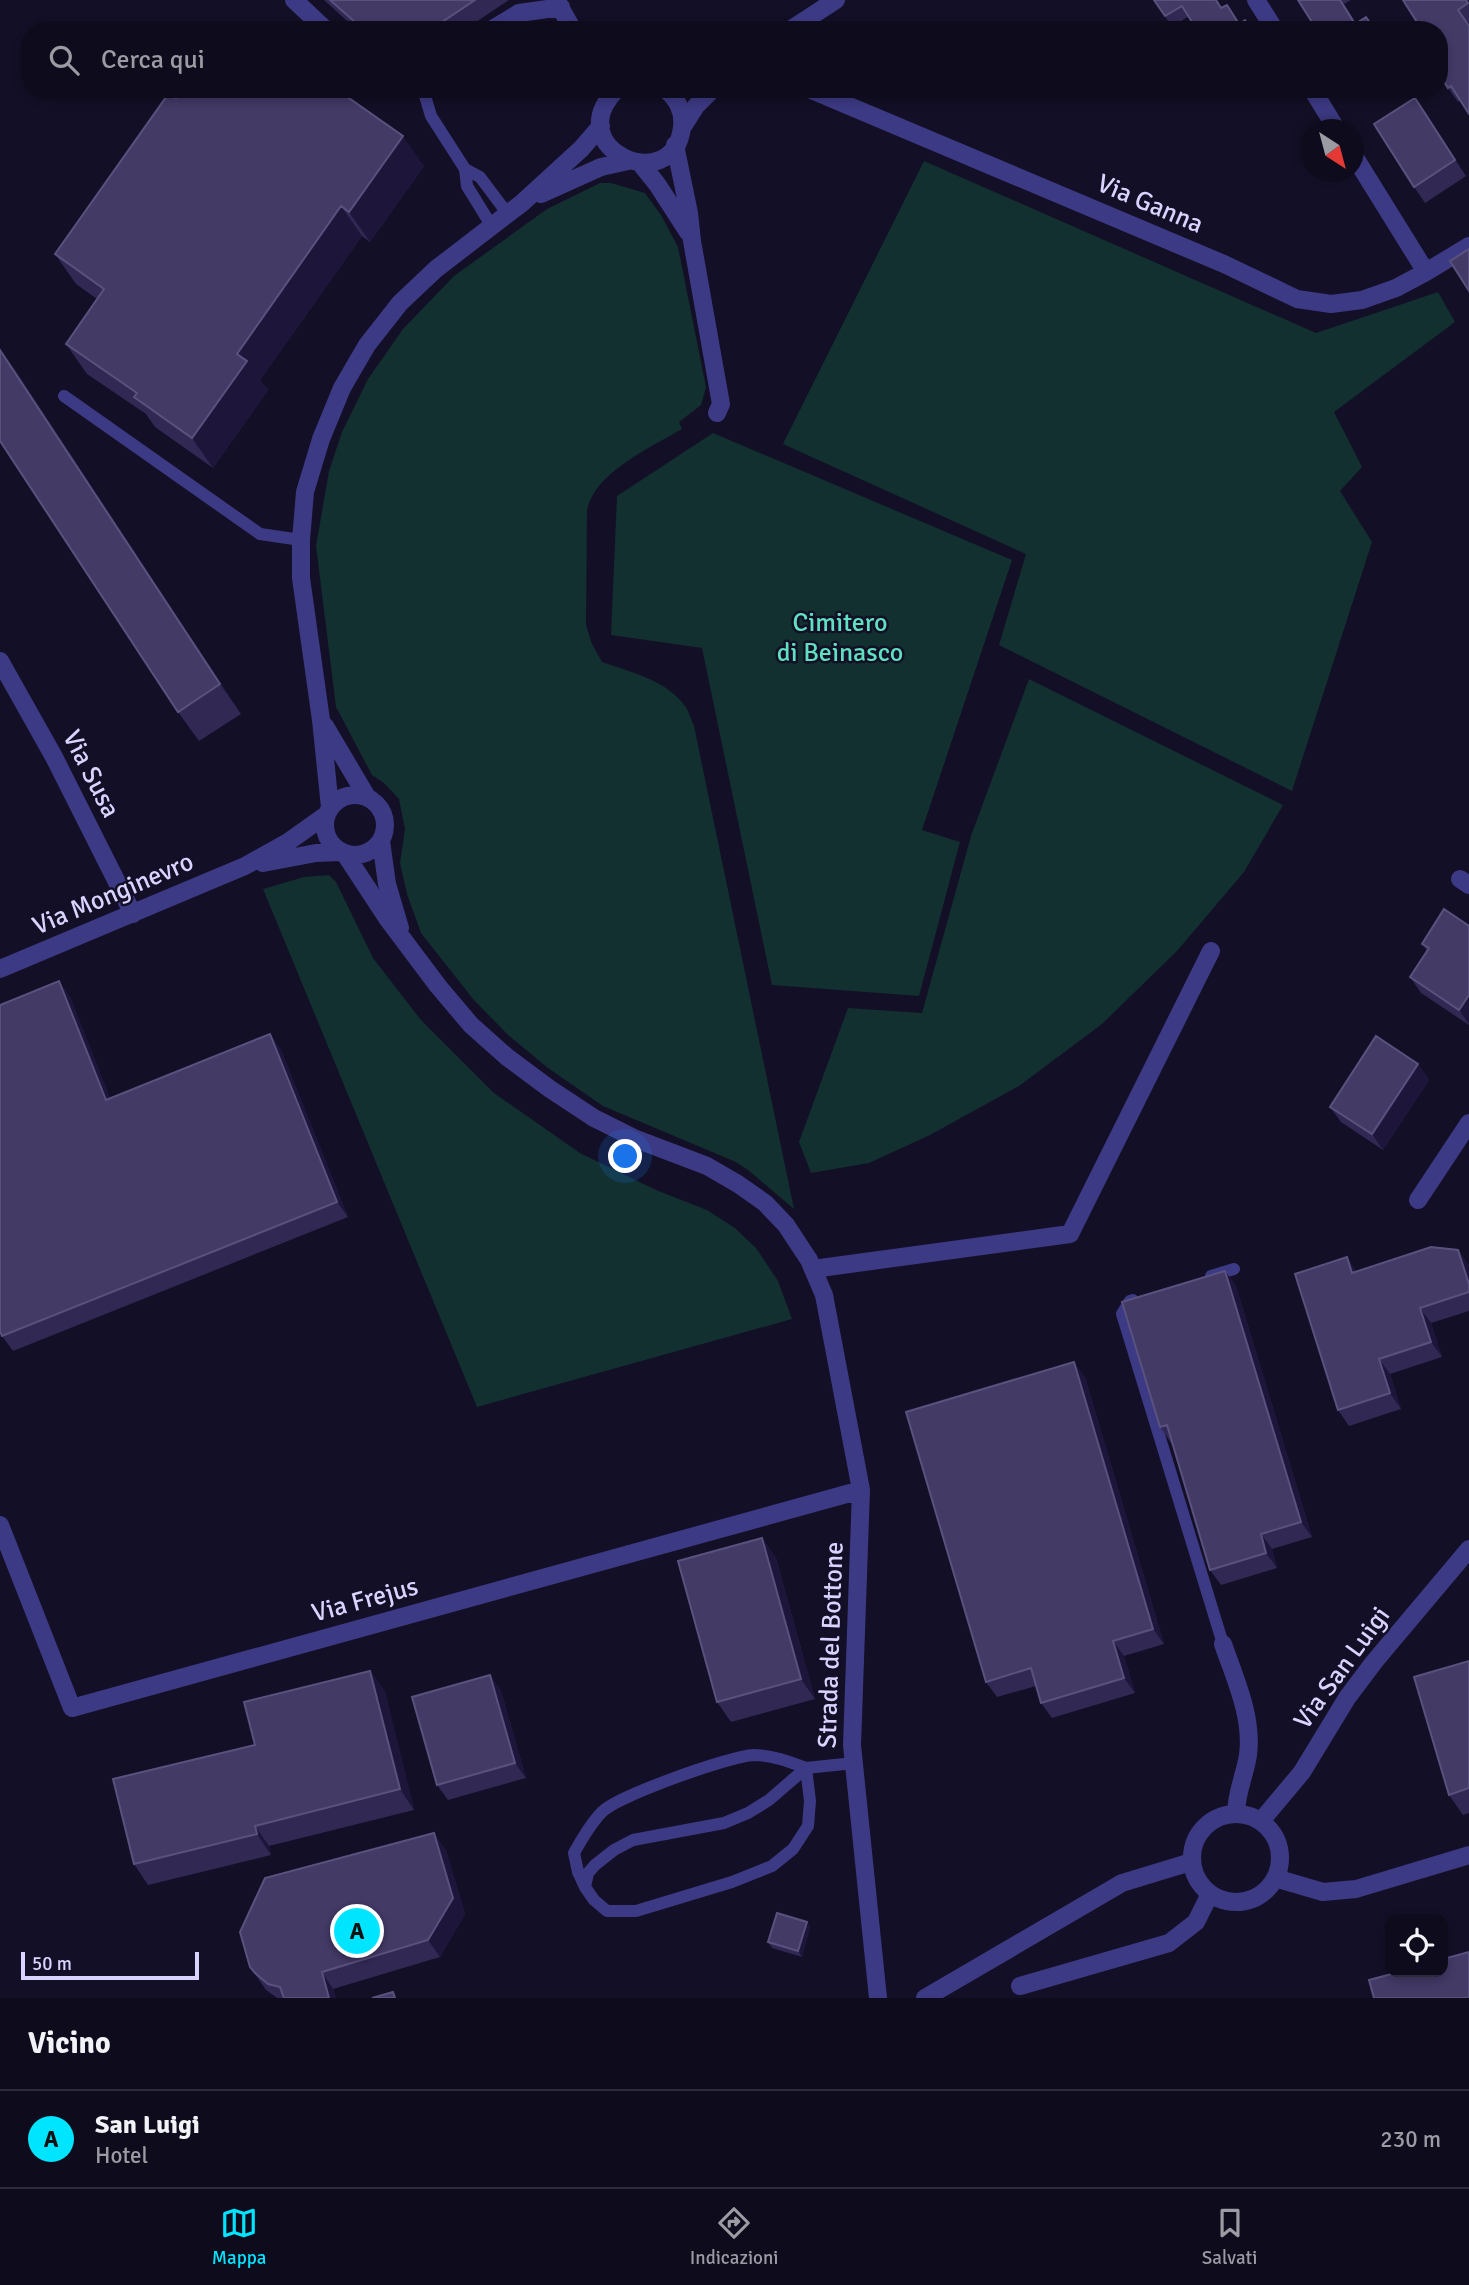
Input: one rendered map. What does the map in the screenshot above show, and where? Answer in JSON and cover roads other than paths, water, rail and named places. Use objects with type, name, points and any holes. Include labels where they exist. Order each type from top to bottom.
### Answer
[{"type":"street","points":[[294,0],[317,21]]},
{"type":"street","points":[[804,21],[836,0]]},
{"type":"street","points":[[1256,0],[1269,21]]},
{"type":"street","points":[[506,21],[519,13],[567,17]]},
{"type":"street","points":[[599,98],[608,146],[617,155],[634,162],[669,202],[692,241]]},
{"type":"street","points":[[381,841],[365,854],[342,853],[328,840],[325,832],[328,811],[321,720],[301,578],[305,492],[321,439],[342,387],[367,345],[400,303],[582,149],[601,120],[609,98]]},
{"type":"street","points":[[673,98],[679,105],[682,128]]},
{"type":"street","points":[[515,208],[601,167],[652,162],[664,157],[675,145],[682,128],[704,98]]},
{"type":"street","name":"Via Ganna","points":[[830,98],[1212,259],[1297,299],[1331,304],[1362,300],[1396,288],[1469,246]]},
{"type":"street","points":[[1317,98],[1330,119]]},
{"type":"street","points":[[675,145],[721,404],[717,413]]},
{"type":"street","points":[[1364,173],[1426,272]]},
{"type":"street","name":"Via Susa","points":[[0,661],[54,757],[132,914]]},
{"type":"street","points":[[321,720],[347,767],[367,797],[379,806],[383,814],[385,823],[381,841],[387,884],[404,939]]},
{"type":"street","points":[[328,811],[337,800],[347,796],[367,797]]},
{"type":"street","name":"Via Monginevro","points":[[0,969],[245,866],[288,842],[328,811]]},
{"type":"street","name":"Via Monginevro","points":[[245,866],[304,855],[342,853]]},
{"type":"street","name":"Strada del Bottone","points":[[342,853],[438,986],[471,1025],[507,1058],[594,1118],[636,1139],[707,1166],[738,1184],[765,1203],[786,1226],[809,1259],[824,1295],[861,1490],[854,1763],[878,1998]]},
{"type":"street","points":[[813,1269],[1070,1234],[1211,951]]},
{"type":"street","points":[[1418,1200],[1469,1123]]},
{"type":"street","name":"Via Frejus","points":[[0,1525],[72,1708],[861,1490]]},
{"type":"street","name":"Via San Luigi","points":[[1261,1821],[1302,1772],[1347,1698],[1374,1662],[1469,1549]]},
{"type":"street","points":[[1223,1644],[1245,1709],[1249,1742],[1248,1758],[1236,1796],[1236,1814]]},
{"type":"street","points":[[1236,1814],[1261,1821],[1275,1836],[1279,1847],[1280,1859],[1275,1878],[1262,1894],[1244,1902],[1226,1902],[1210,1894],[1196,1879],[1191,1862],[1193,1846],[1204,1827],[1220,1816],[1236,1814]]},
{"type":"street","points":[[1275,1878],[1323,1892],[1356,1889],[1469,1855]]},
{"type":"street","points":[[925,1998],[1122,1883],[1191,1862]]},
{"type":"street","points":[[1020,1986],[1169,1943],[1196,1922],[1205,1909],[1210,1894]]},
{"type":"lane","points":[[426,98],[431,116],[465,169],[467,186],[491,225]]},
{"type":"lane","points":[[465,169],[480,177],[515,208]]},
{"type":"lane","points":[[64,396],[260,534],[301,540]]},
{"type":"lane","points":[[1195,1281],[1234,1269]]},
{"type":"lane","points":[[1143,1297],[1130,1301],[1122,1314],[1223,1644]]},
{"type":"lane","points":[[806,1768],[810,1801],[808,1826],[793,1849],[772,1866],[732,1882],[636,1911],[607,1911],[594,1900],[585,1887],[574,1853],[603,1810],[635,1794],[715,1764],[754,1755],[782,1759],[806,1768],[854,1763]]},
{"type":"lane","points":[[585,1887],[588,1872],[623,1845],[655,1835],[724,1823],[748,1813],[784,1789],[806,1768]]},
{"type":"place","name":"San Luigi","points":[[357,1931]]},
{"type":"park label","name":"Cimitero di Beinasco","points":[[840,638]]}]
